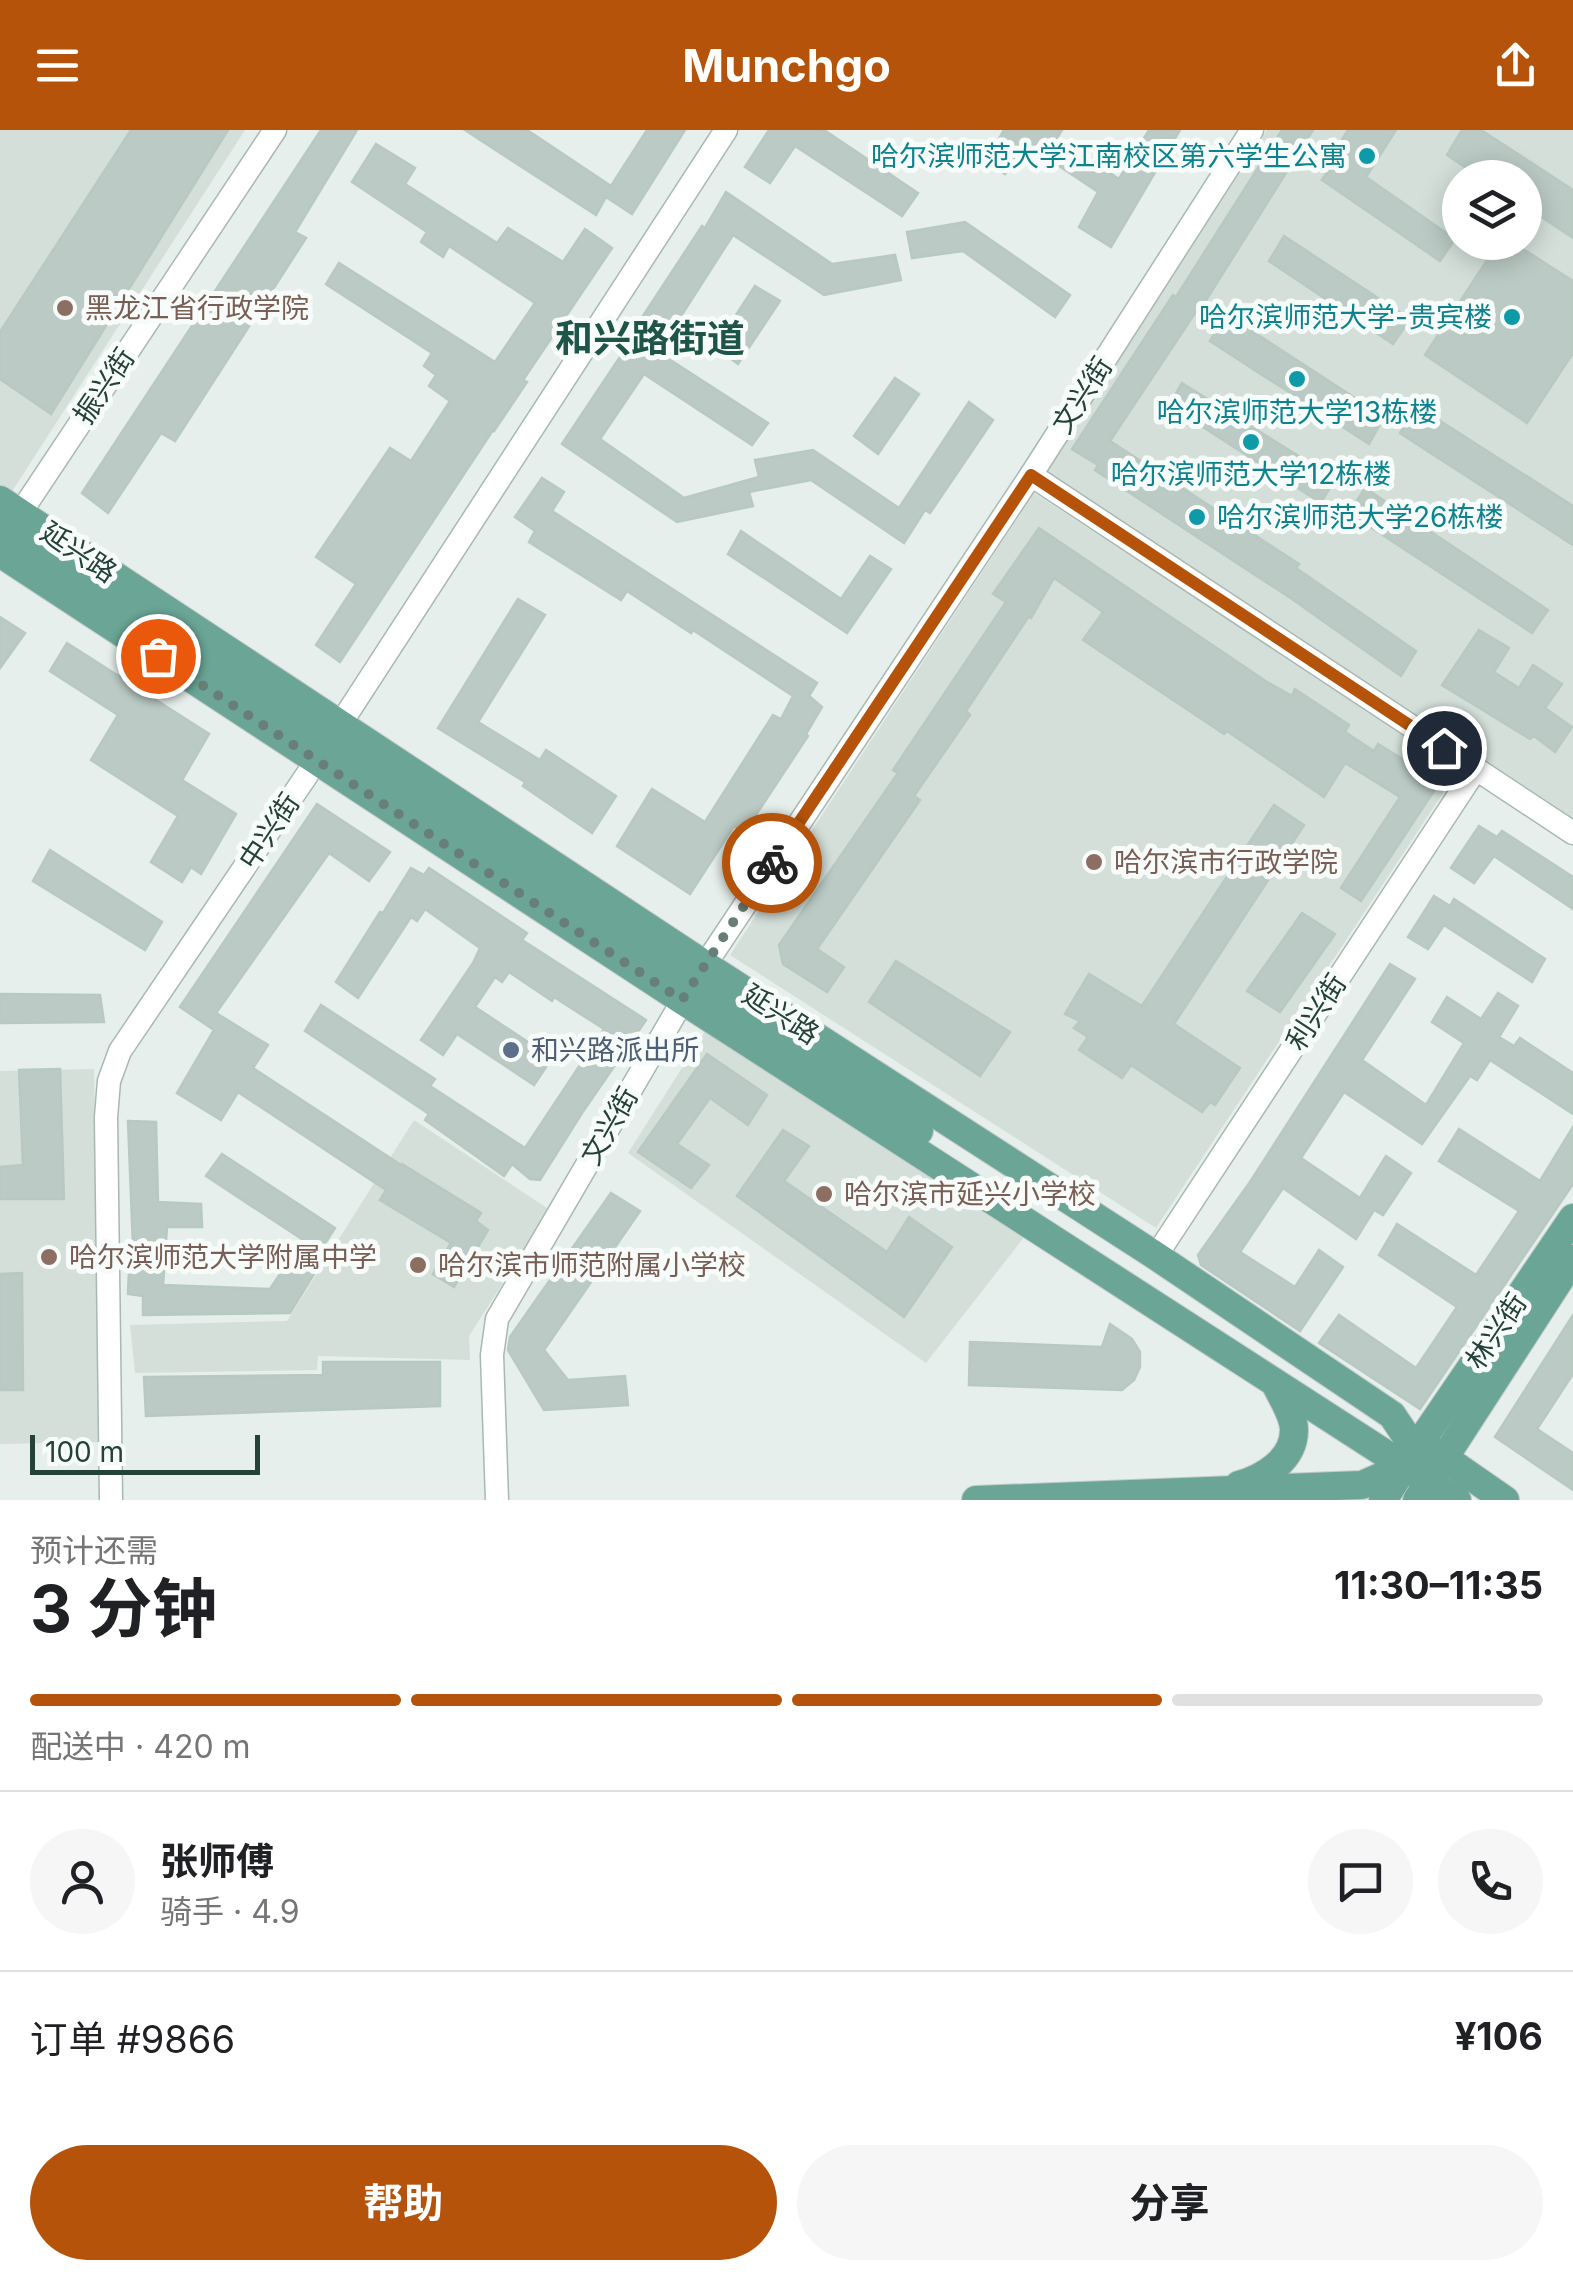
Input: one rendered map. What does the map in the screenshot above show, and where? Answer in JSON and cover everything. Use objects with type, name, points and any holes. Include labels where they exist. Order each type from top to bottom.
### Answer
[{"type":"main road","name":"延兴路","points":[[4,528],[693,983],[1156,1256],[1392,1415],[1419,1464],[1457,1500]]},
{"type":"main road","name":"延兴路","points":[[4,528],[693,983],[1275,1384],[1419,1464],[1505,1500]]},
{"type":"main road","points":[[693,983],[1383,1434],[1419,1464]]},
{"type":"main road","name":"林兴街","points":[[1419,1464],[1573,1218]]},
{"type":"main road","name":"林兴街","points":[[1419,1464],[1573,1260]]},
{"type":"main road","points":[[1215,1491],[1262,1476],[1288,1452],[1294,1430],[1292,1418],[1275,1384]]},
{"type":"main road","points":[[976,1500],[1362,1485],[1419,1464]]},
{"type":"main road","points":[[1383,1500],[1419,1464]]},
{"type":"street","name":"振兴街","points":[[4,528],[274,130]]},
{"type":"street","name":"中兴街","points":[[111,1500],[106,1118],[109,1081],[120,1051],[328,743],[726,130]]},
{"type":"street","name":"文兴街","points":[[497,1500],[492,1355],[497,1319],[693,983],[1031,475],[1252,130]]},
{"type":"street","points":[[1031,475],[1573,833]]},
{"type":"street","name":"利兴街","points":[[1156,1256],[1476,769]]},
{"type":"shaded area","name":"黑龙江省行政学院","points":[[0,130],[245,130],[11,493],[0,486]]},
{"type":"shaded area","points":[[1267,130],[1573,130],[1573,818],[1045,471]]},
{"type":"shaded area","name":"哈尔滨市行政学院","points":[[1034,493],[1459,769],[1156,1228],[730,955]]},
{"type":"shaded area","name":"哈尔滨市延兴小学校","points":[[706,1030],[1025,1236],[926,1363],[628,1153]]},
{"type":"shaded area","name":"哈尔滨师范大学附属中学","points":[[94,1069],[101,1442],[0,1444],[0,1071]]},
{"type":"shaded area","name":"哈尔滨市师范附属小学校","points":[[414,1120],[550,1210],[469,1336],[470,1360],[318,1356],[317,1370],[135,1373],[130,1325],[287,1321]]},
{"type":"building","points":[[131,130],[228,130],[51,414],[0,379],[0,332]]},
{"type":"building","points":[[321,130],[357,130],[295,232],[306,238],[175,441],[161,433],[108,513],[82,493]]},
{"type":"building","points":[[465,130],[527,130],[611,186],[647,130],[685,130],[632,214],[606,197],[596,215]]},
{"type":"building","points":[[769,130],[824,130],[918,193],[902,216],[795,146],[770,183],[745,167]]},
{"type":"building","points":[[1004,130],[1062,130],[1057,138],[1119,179],[1149,130],[1180,130],[1111,247],[1079,227],[1098,192],[1031,147],[1024,156],[1017,153],[1005,174],[986,161]]},
{"type":"building","points":[[1282,130],[1313,130],[1203,305],[1110,441],[1299,564],[1296,568],[1416,651],[1401,676],[1292,599],[1095,470],[1098,465],[1072,449],[1173,295],[1176,297]]},
{"type":"building","points":[[1348,130],[1396,130],[1366,177],[1442,230],[1440,261],[1322,180],[1342,148],[1338,146]]},
{"type":"building","points":[[1462,130],[1481,130],[1527,160],[1454,160],[1447,155]]},
{"type":"building","points":[[376,144],[415,168],[405,184],[497,243],[508,228],[563,262],[585,229],[612,248],[340,662],[316,645],[356,584],[316,557],[390,448],[411,461],[450,401],[429,386],[436,375],[424,366],[432,353],[326,284],[339,263],[495,362],[535,303],[449,246],[443,257],[421,242],[427,232],[352,182]]},
{"type":"building","points":[[1542,170],[1573,190],[1573,238],[1542,217]]},
{"type":"building","points":[[726,192],[832,264],[895,255],[901,280],[824,295],[733,235],[658,352],[768,423],[752,445],[644,374],[600,439],[684,498],[759,477],[755,460],[813,450],[899,508],[969,402],[993,420],[930,513],[925,510],[904,543],[811,480],[749,492],[753,506],[677,522],[562,444]]},
{"type":"building","points":[[965,222],[1070,295],[1055,317],[963,251],[912,258],[907,232]]},
{"type":"building","points":[[1284,236],[1410,319],[1393,344],[1269,261]]},
{"type":"building","name":"哈尔滨师范大学-贵宾楼","points":[[1487,260],[1540,260],[1573,281],[1573,353],[1527,423],[1425,355]]},
{"type":"building","points":[[755,286],[780,301],[738,364],[715,347]]},
{"type":"building","name":"哈尔滨师范大学13栋楼","points":[[1226,314],[1384,417],[1369,444],[1210,341]]},
{"type":"building","points":[[895,378],[919,394],[878,454],[854,436]]},
{"type":"building","name":"哈尔滨师范大学12栋楼","points":[[1182,383],[1335,479],[1321,503],[1169,405]]},
{"type":"building","points":[[1417,406],[1573,506],[1573,545],[1400,433]]},
{"type":"building","points":[[542,478],[564,492],[552,511],[817,683],[809,696],[822,707],[808,736],[744,833],[734,826],[690,894],[617,846],[652,789],[705,822],[773,715],[781,719],[793,696],[627,591],[621,600],[529,542],[535,531],[515,517]]},
{"type":"building","points":[[1365,488],[1548,610],[1532,633],[1349,513]]},
{"type":"building","points":[[1039,528],[1267,682],[1292,696],[1295,689],[1349,725],[1345,732],[1374,751],[1378,744],[1440,782],[1361,901],[1341,888],[1400,797],[1345,763],[1324,797],[1227,731],[1224,734],[1083,640],[1103,612],[1054,578],[966,711],[970,715],[914,796],[920,800],[817,949],[844,967],[827,992],[783,964],[779,945],[898,773],[893,770],[1006,602],[993,594]]},
{"type":"building","points":[[741,531],[841,599],[870,556],[891,569],[847,633],[728,554]]},
{"type":"building","points":[[518,599],[545,615],[478,722],[540,760],[546,750],[616,796],[592,833],[523,786],[525,782],[438,728]]},
{"type":"building","points":[[0,617],[25,633],[0,668]]},
{"type":"building","points":[[1479,630],[1509,648],[1494,672],[1519,688],[1533,665],[1562,684],[1545,708],[1572,727],[1555,752],[1534,736],[1530,739],[1442,685]]},
{"type":"building","points":[[67,643],[209,734],[182,780],[236,814],[201,874],[191,867],[182,882],[151,862],[178,816],[91,760],[118,715],[50,671]]},
{"type":"building","points":[[317,804],[390,852],[369,881],[329,853],[216,1013],[268,1045],[253,1068],[481,1213],[476,1221],[488,1230],[454,1287],[433,1274],[451,1243],[380,1200],[386,1190],[238,1092],[221,1120],[177,1093],[214,1030],[180,1007]]},
{"type":"building","points":[[1274,805],[1304,825],[1174,1024],[1240,1068],[1215,1105],[1210,1102],[1202,1112],[1131,1065],[1122,1078],[1079,1050],[1088,1037],[1074,1028],[1080,1021],[1065,1014],[1089,974],[1142,1006]]},
{"type":"building","points":[[1479,826],[1497,837],[1502,831],[1573,877],[1573,909],[1494,856],[1474,883],[1451,868]]},
{"type":"building","points":[[50,850],[162,922],[145,950],[33,881]]},
{"type":"building","points":[[411,868],[424,875],[429,868],[527,933],[522,940],[646,1020],[540,1180],[530,1179],[512,1164],[504,1176],[425,1120],[429,1114],[305,1031],[321,1005],[435,1079],[430,1086],[525,1148],[604,1029],[509,972],[502,982],[495,977],[475,1007],[552,1058],[534,1085],[457,1034],[443,1055],[421,1040],[480,948],[425,909],[417,921],[411,917],[358,998],[336,982]]},
{"type":"building","points":[[1434,896],[1450,906],[1454,899],[1545,959],[1532,982],[1444,925],[1428,949],[1408,937]]},
{"type":"building","points":[[1302,913],[1335,934],[1280,1012],[1247,991]]},
{"type":"building","points":[[896,961],[1010,1032],[980,1076],[869,1002]]},
{"type":"building","points":[[1390,964],[1415,979],[1362,1060],[1426,1105],[1464,1043],[1432,1022],[1447,997],[1481,1019],[1498,993],[1518,1006],[1499,1037],[1514,1046],[1520,1038],[1573,1073],[1573,1114],[1490,1060],[1477,1080],[1470,1076],[1422,1144],[1344,1092],[1301,1158],[1360,1198],[1386,1156],[1411,1173],[1383,1215],[1374,1210],[1356,1239],[1283,1188],[1240,1252],[1295,1287],[1319,1250],[1343,1267],[1300,1331],[1201,1265],[1198,1255],[1250,1182]]},
{"type":"building","points":[[0,994],[100,995],[104,1022],[0,1023]]},
{"type":"building","points":[[707,1054],[767,1095],[748,1125],[710,1098],[677,1144],[709,1165],[691,1188],[638,1152]]},
{"type":"building","points":[[60,1069],[64,1199],[0,1199],[0,1167],[23,1165],[19,1070]]},
{"type":"building","points":[[128,1121],[156,1122],[158,1202],[201,1204],[202,1227],[167,1227],[163,1285],[270,1289],[288,1262],[314,1274],[290,1313],[143,1315],[143,1296],[128,1294],[133,1246]]},
{"type":"building","points":[[1573,1127],[1573,1184],[1420,1409],[1319,1343],[1339,1315],[1416,1368],[1457,1307],[1379,1255],[1397,1224],[1476,1275],[1519,1211],[1439,1161],[1459,1129],[1540,1181]]},
{"type":"building","points":[[783,1130],[809,1146],[784,1181],[887,1252],[909,1217],[952,1247],[904,1317],[737,1196]]},
{"type":"building","points":[[222,1154],[335,1228],[320,1251],[206,1176]]},
{"type":"building","points":[[611,1193],[640,1211],[544,1350],[568,1380],[625,1376],[628,1405],[544,1410],[508,1350],[510,1337]]},
{"type":"building","points":[[22,1273],[23,1390],[0,1390],[0,1274]]},
{"type":"building","points":[[1573,1315],[1573,1374],[1537,1429],[1573,1453],[1573,1490],[1495,1437]]},
{"type":"building","points":[[1110,1324],[1132,1339],[1140,1352],[1140,1367],[1134,1380],[1122,1390],[969,1385],[970,1342],[1102,1347]]},
{"type":"building","points":[[323,1362],[440,1362],[440,1406],[146,1416],[144,1377],[323,1375]]},
{"type":"way so far","points":[[158,656],[682,1000],[772,863]]},
{"type":"place","name":"哈尔滨师范大学江南校区第六学生公寓","points":[[1367,156]]},
{"type":"place","name":"黑龙江省行政学院","points":[[65,308]]},
{"type":"place","name":"哈尔滨师范大学-贵宾楼","points":[[1512,317]]},
{"type":"place","name":"哈尔滨师范大学13栋楼","points":[[1297,379]]},
{"type":"place","name":"哈尔滨师范大学12栋楼","points":[[1251,442]]},
{"type":"place","name":"哈尔滨师范大学26栋楼","points":[[1197,517]]},
{"type":"place","name":"哈尔滨市行政学院","points":[[1094,862]]},
{"type":"place","name":"和兴路派出所","points":[[511,1050]]},
{"type":"place","name":"哈尔滨市延兴小学校","points":[[824,1194]]},
{"type":"place","name":"哈尔滨师范大学附属中学","points":[[49,1257]]},
{"type":"place","name":"哈尔滨市师范附属小学校","points":[[418,1265]]},
{"type":"district","name":"和兴路街道","points":[[650,339]]},
{"type":"route","points":[[772,863],[1031,475],[1444,748]]}]
